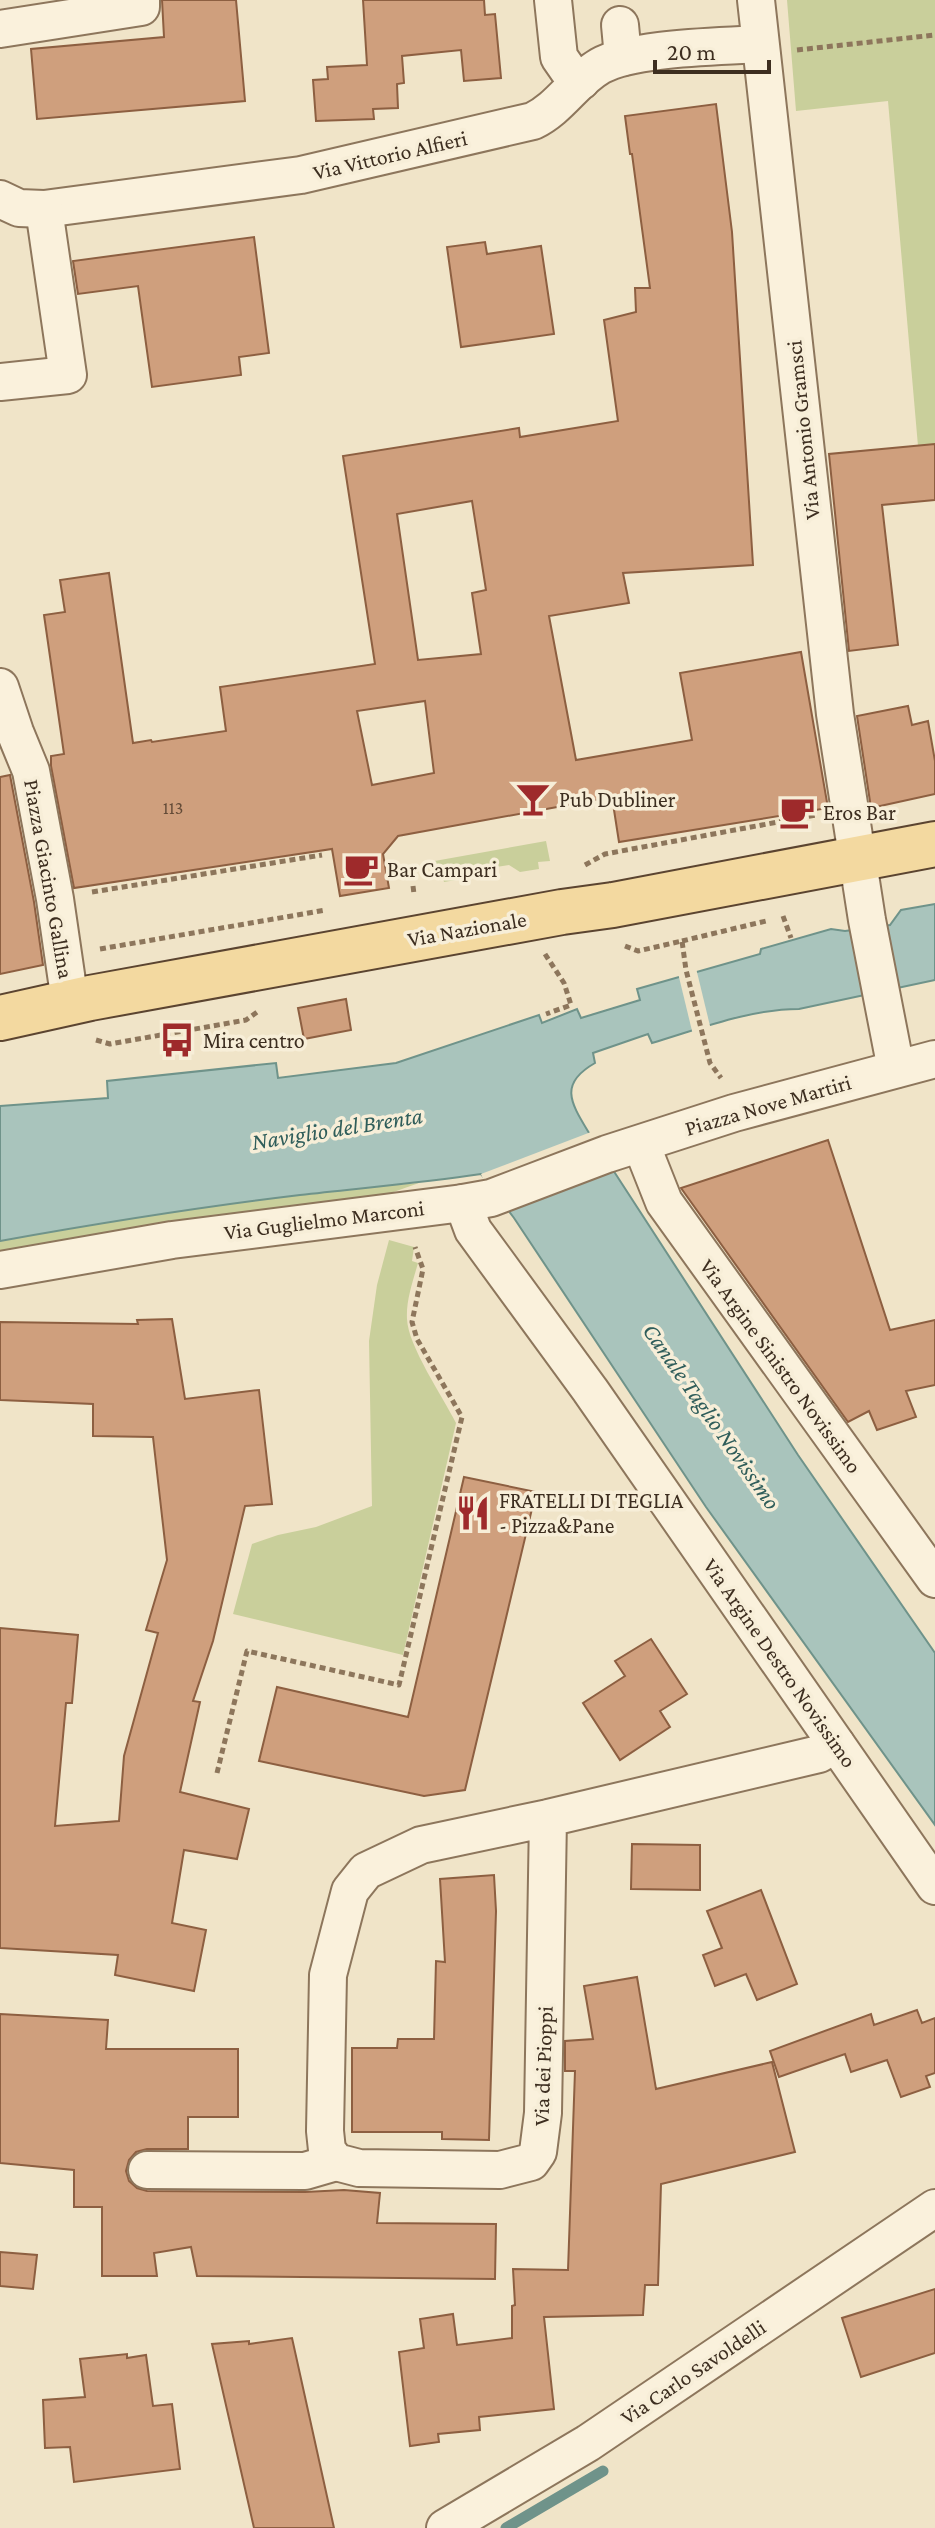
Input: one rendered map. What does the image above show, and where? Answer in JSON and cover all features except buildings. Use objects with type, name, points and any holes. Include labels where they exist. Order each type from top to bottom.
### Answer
[{"type":"main road","name":"Via Nazionale","points":[[0,1018],[70,1002],[935,844]]},
{"type":"street","points":[[0,29],[141,7],[141,0]]},
{"type":"street","points":[[553,0],[559,57],[581,81]]},
{"type":"street","name":"Via Antonio Gramsci","points":[[756,0],[775,48],[835,714],[858,860]]},
{"type":"street","name":"Via Vittorio Alfieri","points":[[0,199],[19,208],[44,209],[301,175],[523,124],[549,113],[622,41],[686,35],[775,48]]},
{"type":"street","points":[[14,380],[68,375],[44,209]]},
{"type":"street","name":"Piazza Giacinto Gallina","points":[[1,695],[31,771],[70,1002]]},
{"type":"street","points":[[858,860],[896,1069]]},
{"type":"street","name":"Piazza Nove Martiri","points":[[641,1144],[734,1113],[935,1059]]},
{"type":"street","name":"Via Guglielmo Marconi","points":[[0,1270],[172,1240],[477,1201],[641,1144]]},
{"type":"street","name":"Via Argine Sinistro Novissimo","points":[[641,1144],[664,1202],[935,1579]]},
{"type":"street","name":"Via Argine Destro Novissimo","points":[[477,1201],[473,1230],[599,1403],[935,1886]]},
{"type":"street","points":[[336,2162],[327,2150],[325,2131],[328,1975],[350,1891],[366,1871],[421,1845],[819,1754],[836,1744]]},
{"type":"street","name":"Via dei Pioppi","points":[[147,2170],[305,2171],[336,2162],[359,2168],[500,2170],[531,2162],[538,2152],[543,2113],[548,1818]]},
{"type":"street","name":"Via Carlo Savoldelli","points":[[445,2528],[588,2443],[935,2208]]},
{"type":"path","points":[[775,48],[935,35]]},
{"type":"path","points":[[577,866],[588,864],[605,854],[818,814]]},
{"type":"path","points":[[55,899],[242,871],[322,855]]},
{"type":"path","points":[[400,897],[414,894],[413,886]]},
{"type":"path","points":[[122,945],[329,909]]},
{"type":"path","points":[[617,944],[638,951],[783,916],[791,938]]},
{"type":"path","points":[[682,941],[686,970],[710,1063],[724,1082]]},
{"type":"path","points":[[544,952],[564,983],[571,1005],[546,1014]]},
{"type":"path","points":[[217,1773],[247,1651],[399,1685],[462,1417],[417,1339],[412,1322],[423,1269],[414,1243]]},
{"type":"green space","points":[[787,0],[935,0],[935,444],[918,446],[888,101],[796,111]]},
{"type":"green space","points":[[546,841],[550,861],[538,862],[539,869],[520,872],[509,865],[471,871],[462,879],[444,882],[443,878],[432,879],[429,862]]},
{"type":"green space","points":[[419,1183],[385,1195],[0,1256],[0,1241],[262,1200]]},
{"type":"green space","points":[[389,1240],[414,1247],[412,1261],[418,1263],[408,1305],[409,1330],[456,1423],[403,1655],[233,1614],[252,1544],[316,1527],[372,1506],[369,1341],[377,1285]]},
{"type":"water","points":[[935,904],[935,980],[799,1009],[743,1016],[652,1043],[648,1034],[593,1053],[595,1063],[576,1079],[571,1095],[589,1133],[798,1455],[935,1653],[935,1825],[706,1507],[514,1218],[481,1174],[225,1205],[0,1241],[0,1106],[108,1098],[107,1081],[276,1063],[278,1078],[396,1063],[539,1015],[542,1023],[577,1009],[581,1018],[640,1000],[637,989],[760,954],[761,949],[831,929],[845,931],[890,925],[901,910]]},
{"type":"pier","points":[[696,968],[711,1030],[693,1035],[678,973]]},
{"type":"pier","points":[[591,1132],[618,1169],[505,1213],[487,1189],[481,1174]]},
{"type":"waterway","points":[[506,2528],[603,2471]]},
{"type":"place","name":"Pub Dubliner","points":[[533,799]]},
{"type":"place","name":"Eros Bar","points":[[797,812]]},
{"type":"place","name":"Bar Campari","points":[[361,869]]},
{"type":"place","name":"Mira centro","points":[[177,1040]]},
{"type":"place","name":"FRATELLI DI TEGLIA - Pizza&Pane","points":[[473,1513]]},
{"type":"water label","name":"Naviglio del Brenta","points":[[337,1128]]},
{"type":"water label","name":"Canale Taglio Novissimo","points":[[712,1416]]}]
